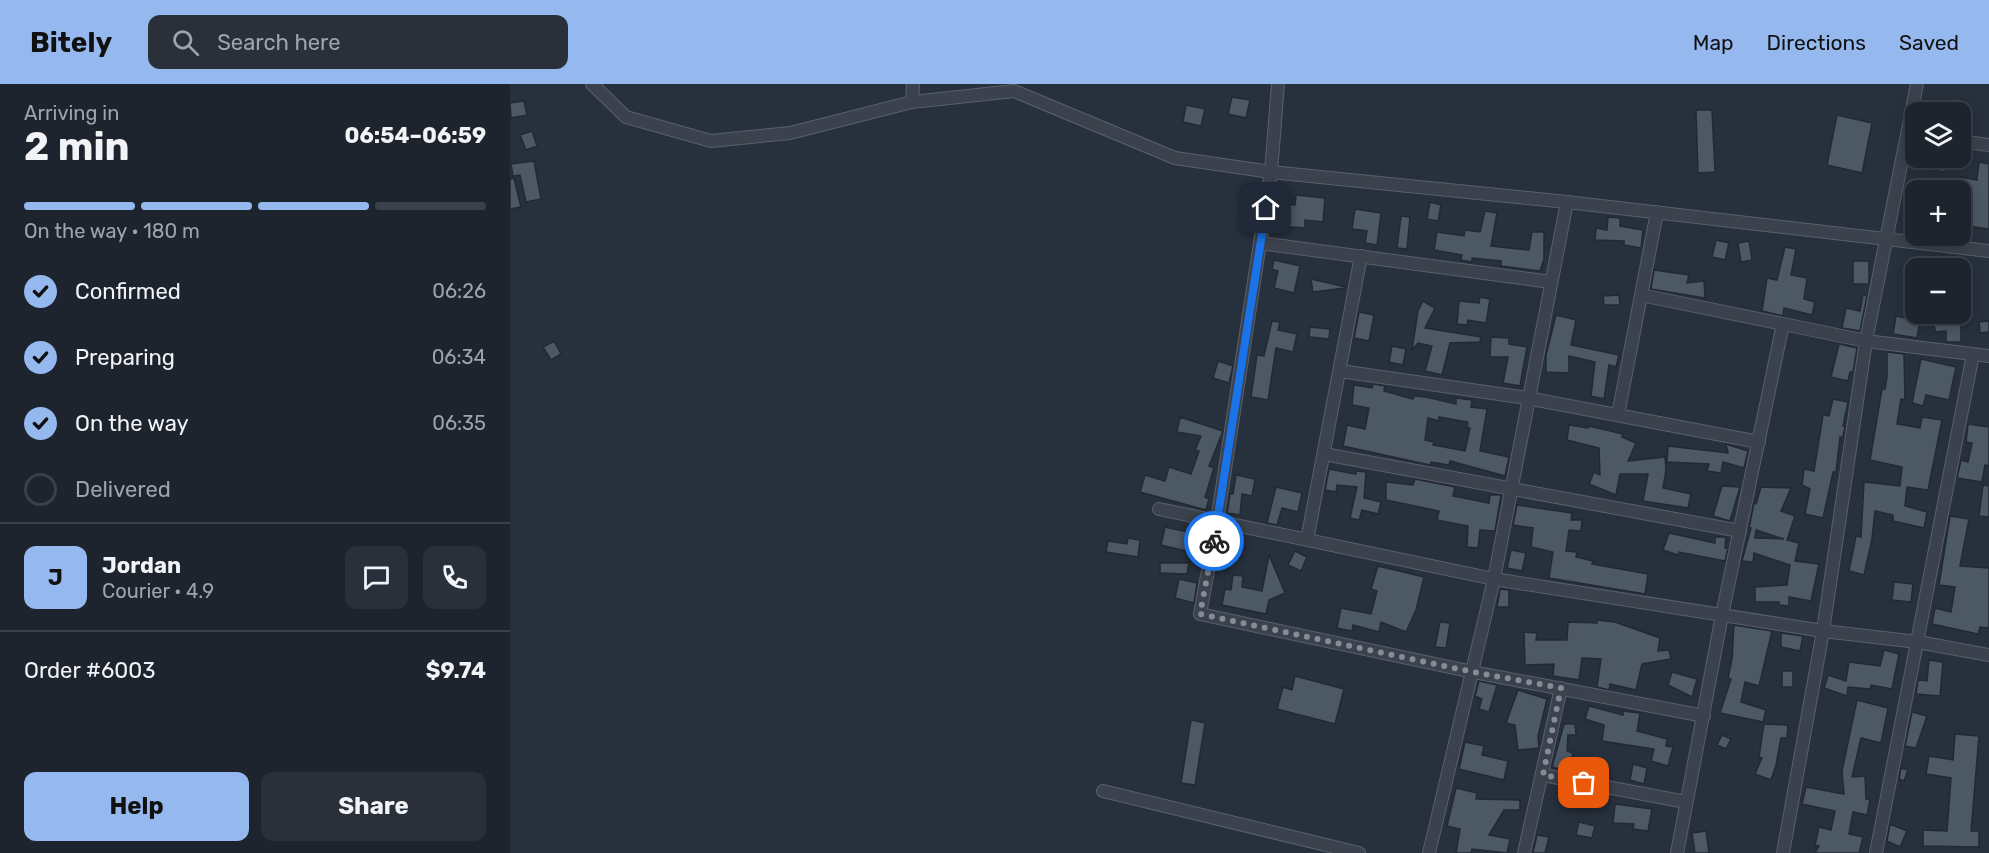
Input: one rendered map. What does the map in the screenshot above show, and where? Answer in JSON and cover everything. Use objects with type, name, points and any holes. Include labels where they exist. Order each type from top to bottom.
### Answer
[{"type":"street","points":[[592,84],[626,117],[711,141],[790,133],[912,102],[1014,91],[1175,158],[1271,172],[1657,212],[1989,252]]},
{"type":"street","points":[[912,102],[913,84]]},
{"type":"street","points":[[1278,84],[1271,172],[1217,521],[1200,614],[1473,672],[1704,716]]},
{"type":"street","points":[[1915,102],[1917,84]]},
{"type":"street","points":[[1971,143],[1989,145]]},
{"type":"street","points":[[1783,853],[1822,631],[1866,341],[1886,239],[1905,160]]},
{"type":"street","points":[[1428,853],[1494,579],[1527,398],[1567,202]]},
{"type":"street","points":[[1618,415],[1657,212]]},
{"type":"street","points":[[1260,243],[1551,282]]},
{"type":"street","points":[[1307,540],[1361,256]]},
{"type":"street","points":[[1641,295],[1866,341],[1989,356]]},
{"type":"street","points":[[1677,853],[1722,615],[1783,324]]},
{"type":"street","points":[[1876,853],[1973,354]]},
{"type":"street","points":[[1340,371],[1527,398],[1759,442]]},
{"type":"street","points":[[1324,454],[1740,531]]},
{"type":"street","points":[[1159,509],[1494,579],[1822,631],[1918,642],[1989,655]]},
{"type":"street","points":[[1524,853],[1561,688]]},
{"type":"street","points":[[1543,775],[1686,802]]},
{"type":"street","points":[[1103,791],[1359,853]]},
{"type":"building","points":[[1232,97],[1250,100],[1246,118],[1228,114]]},
{"type":"building","points":[[524,101],[527,115],[511,118],[510,103]]},
{"type":"building","points":[[1186,105],[1205,109],[1201,126],[1183,122]]},
{"type":"building","points":[[1696,110],[1712,110],[1715,172],[1698,173]]},
{"type":"building","points":[[1837,115],[1872,123],[1862,173],[1827,165]]},
{"type":"building","points":[[532,131],[537,146],[526,150],[520,135]]},
{"type":"building","points":[[534,161],[541,199],[526,202],[520,175],[513,176],[511,164]]},
{"type":"building","points":[[1979,162],[1989,164],[1989,229],[1971,227],[1971,180],[1961,180],[1961,177],[1977,180]]},
{"type":"building","points":[[1927,168],[1945,168],[1944,172]]},
{"type":"building","points":[[514,178],[521,207],[510,209],[510,179]]},
{"type":"building","points":[[1296,195],[1325,198],[1323,222],[1305,220],[1305,228],[1280,226],[1282,204],[1295,205]]},
{"type":"building","points":[[1430,202],[1441,205],[1438,221],[1427,219]]},
{"type":"building","points":[[1355,209],[1381,213],[1377,245],[1365,243],[1367,231],[1352,229]]},
{"type":"building","points":[[1485,211],[1497,213],[1491,246],[1529,250],[1532,232],[1544,232],[1544,259],[1540,271],[1501,266],[1501,261],[1472,258],[1472,262],[1461,260],[1462,255],[1434,250],[1437,232],[1464,236],[1465,230],[1480,232]]},
{"type":"building","points":[[1401,216],[1410,217],[1407,249],[1397,248]]},
{"type":"building","points":[[1608,217],[1620,218],[1620,226],[1643,230],[1641,248],[1624,245],[1624,241],[1595,240],[1596,228],[1607,230]]},
{"type":"building","points":[[1716,240],[1729,243],[1725,260],[1712,257]]},
{"type":"building","points":[[1749,241],[1752,260],[1741,262],[1738,243]]},
{"type":"building","points":[[1785,247],[1796,249],[1791,275],[1807,278],[1804,299],[1815,302],[1812,315],[1784,308],[1783,316],[1762,311],[1767,278],[1777,280]]},
{"type":"building","points":[[1274,260],[1300,266],[1294,293],[1274,288],[1278,271],[1272,269]]},
{"type":"building","points":[[1853,261],[1869,261],[1869,284],[1853,284]]},
{"type":"building","points":[[1654,270],[1689,275],[1687,283],[1704,281],[1705,298],[1651,289]]},
{"type":"building","points":[[1311,279],[1346,287],[1313,292]]},
{"type":"building","points":[[1619,295],[1620,305],[1604,305],[1603,296]]},
{"type":"building","points":[[1863,295],[1867,296],[1860,331],[1842,328],[1846,308],[1860,311]]},
{"type":"building","points":[[1480,297],[1490,299],[1486,323],[1468,320],[1467,325],[1457,324],[1459,301],[1479,303]]},
{"type":"building","points":[[1423,301],[1435,308],[1425,328],[1481,337],[1480,342],[1450,343],[1442,375],[1425,371],[1432,346],[1418,343],[1412,350],[1418,311]]},
{"type":"building","points":[[1359,312],[1374,315],[1369,341],[1354,338]]},
{"type":"building","points":[[1556,315],[1576,320],[1571,345],[1619,355],[1616,367],[1609,365],[1604,399],[1591,396],[1595,362],[1569,356],[1569,373],[1546,372],[1546,355]]},
{"type":"building","points":[[1896,316],[1905,318],[1905,324],[1919,324],[1917,338],[1893,334]]},
{"type":"building","points":[[1272,321],[1280,322],[1278,330],[1297,334],[1293,352],[1276,348],[1268,400],[1251,397],[1257,355],[1264,356]]},
{"type":"building","points":[[1989,321],[1989,332],[1980,333],[1979,322]]},
{"type":"building","points":[[1934,324],[1961,324],[1961,342],[1946,342],[1946,331],[1935,332]]},
{"type":"building","points":[[1310,327],[1330,329],[1329,339],[1309,337]]},
{"type":"building","points":[[1491,337],[1509,338],[1509,344],[1527,347],[1520,386],[1503,383],[1508,357],[1490,357]]},
{"type":"building","points":[[554,341],[561,354],[551,360],[543,347]]},
{"type":"building","points":[[1839,344],[1857,348],[1853,372],[1850,372],[1848,381],[1831,377]]},
{"type":"building","points":[[1392,346],[1406,349],[1403,365],[1389,362]]},
{"type":"building","points":[[1887,352],[1904,354],[1905,400],[1901,399],[1897,424],[1920,428],[1922,417],[1942,420],[1928,490],[1907,487],[1905,506],[1927,512],[1924,528],[1893,521],[1893,515],[1875,511],[1864,575],[1849,571],[1856,536],[1861,537],[1864,482],[1900,486],[1902,467],[1870,460],[1882,389],[1885,389],[1887,377]]},
{"type":"building","points":[[1921,359],[1956,367],[1949,400],[1926,395],[1923,406],[1912,403]]},
{"type":"building","points":[[1218,361],[1233,366],[1229,383],[1213,378]]},
{"type":"building","points":[[1373,384],[1385,386],[1384,391],[1413,399],[1414,396],[1426,397],[1456,404],[1456,398],[1472,400],[1471,407],[1487,409],[1480,451],[1509,457],[1505,476],[1450,461],[1449,465],[1431,462],[1430,465],[1343,446],[1347,425],[1365,429],[1369,408],[1352,405],[1354,385],[1372,388]],"holes":[[[1439,417],[1468,422],[1467,428],[1470,428],[1465,451],[1433,445],[1434,442],[1425,440],[1428,418],[1439,421]]]},
{"type":"building","points":[[1833,399],[1848,402],[1843,437],[1840,437],[1836,472],[1833,472],[1823,518],[1805,514],[1810,489],[1802,485],[1804,469],[1814,471],[1823,415],[1829,416]]},
{"type":"building","points":[[1180,417],[1223,431],[1209,466],[1214,468],[1205,497],[1209,499],[1206,510],[1140,492],[1145,475],[1165,481],[1169,467],[1191,474],[1199,451],[1195,450],[1201,436],[1177,432]]},
{"type":"building","points":[[1968,424],[1989,427],[1989,466],[1985,465],[1982,482],[1957,478],[1961,460],[1968,462],[1972,443],[1966,442]]},
{"type":"building","points":[[1569,425],[1588,428],[1589,426],[1623,434],[1622,437],[1636,443],[1628,461],[1665,457],[1666,470],[1663,488],[1691,494],[1688,508],[1643,501],[1648,474],[1620,474],[1616,495],[1589,484],[1594,472],[1600,475],[1599,448],[1567,440]]},
{"type":"building","points":[[1726,444],[1748,451],[1744,468],[1723,462],[1721,473],[1707,471],[1709,464],[1667,462],[1668,446],[1728,453]]},
{"type":"building","points":[[1329,469],[1356,474],[1356,471],[1366,472],[1364,498],[1381,502],[1378,514],[1362,510],[1359,520],[1350,518],[1357,487],[1337,485],[1336,492],[1325,490]]},
{"type":"building","points":[[1236,475],[1255,479],[1252,496],[1242,494],[1240,515],[1227,513]]},
{"type":"building","points":[[1415,479],[1455,487],[1453,496],[1489,503],[1490,495],[1501,495],[1495,531],[1480,530],[1478,548],[1467,547],[1468,526],[1437,520],[1439,511],[1386,500],[1386,482],[1413,485]]},
{"type":"building","points":[[1983,485],[1989,486],[1989,517],[1979,516]]},
{"type":"building","points":[[1722,486],[1740,487],[1730,521],[1713,516]]},
{"type":"building","points":[[1276,487],[1302,493],[1298,512],[1282,508],[1277,525],[1267,523]]},
{"type":"building","points":[[1761,487],[1791,488],[1781,511],[1795,516],[1787,540],[1799,543],[1795,561],[1819,564],[1811,601],[1789,597],[1789,606],[1779,605],[1779,602],[1755,602],[1755,587],[1787,585],[1790,565],[1754,553],[1753,562],[1742,561],[1751,528],[1749,528],[1754,503],[1756,504]],"holes":[[[1756,530],[1784,539],[1755,538]]]},
{"type":"building","points":[[1517,505],[1572,513],[1571,520],[1582,520],[1581,531],[1569,530],[1566,551],[1577,552],[1576,557],[1593,561],[1592,564],[1648,574],[1645,594],[1549,578],[1553,552],[1531,547],[1533,528],[1513,525]]},
{"type":"building","points":[[1950,516],[1969,519],[1960,566],[1989,568],[1989,628],[1980,627],[1978,634],[1932,624],[1935,608],[1951,612],[1955,587],[1939,585]]},
{"type":"building","points":[[1165,527],[1206,536],[1202,555],[1161,545]]},
{"type":"building","points":[[1669,533],[1715,543],[1715,537],[1726,537],[1725,548],[1728,548],[1725,561],[1679,552],[1678,555],[1663,550]]},
{"type":"building","points":[[1128,538],[1140,540],[1138,557],[1106,552],[1108,541],[1127,544]]},
{"type":"building","points":[[1511,550],[1526,553],[1522,571],[1507,568]]},
{"type":"building","points":[[1295,551],[1307,557],[1301,571],[1288,565]]},
{"type":"building","points":[[1269,555],[1285,593],[1269,600],[1266,614],[1222,605],[1225,589],[1231,590],[1233,575],[1243,576],[1242,587],[1262,591]]},
{"type":"building","points":[[1160,563],[1189,563],[1187,574],[1160,573]]},
{"type":"building","points":[[1378,566],[1424,577],[1416,610],[1406,632],[1381,622],[1379,632],[1353,625],[1352,631],[1337,628],[1341,608],[1371,614],[1377,591],[1371,589]]},
{"type":"building","points":[[1179,579],[1197,583],[1194,603],[1175,598]]},
{"type":"building","points":[[1894,582],[1913,584],[1911,602],[1892,600]]},
{"type":"building","points":[[1500,589],[1509,590],[1509,607],[1497,607]]},
{"type":"building","points":[[1597,620],[1615,622],[1660,638],[1658,651],[1669,650],[1671,659],[1642,664],[1636,690],[1610,684],[1609,690],[1597,687],[1601,659],[1582,658],[1579,680],[1553,676],[1554,664],[1525,665],[1524,632],[1537,633],[1536,640],[1567,640],[1568,622],[1597,623]]},
{"type":"building","points":[[1440,622],[1450,623],[1446,648],[1435,647]]},
{"type":"building","points":[[1734,625],[1772,631],[1759,686],[1745,682],[1741,702],[1766,710],[1763,722],[1720,713],[1731,679],[1728,678],[1732,659]]},
{"type":"building","points":[[1781,633],[1803,636],[1800,651],[1781,647]]},
{"type":"building","points":[[1884,650],[1899,654],[1892,689],[1871,685],[1870,689],[1848,687],[1847,696],[1824,688],[1828,675],[1846,681],[1849,662],[1880,666]]},
{"type":"building","points":[[1929,660],[1943,662],[1940,696],[1916,694],[1918,680],[1927,681]]},
{"type":"building","points":[[1782,671],[1793,671],[1793,687],[1782,687]]},
{"type":"building","points":[[1672,672],[1697,679],[1692,697],[1668,685]]},
{"type":"building","points":[[1295,676],[1344,689],[1335,724],[1277,709],[1283,687],[1292,690]]},
{"type":"building","points":[[1479,681],[1497,685],[1489,712],[1479,709],[1482,699],[1475,696]]},
{"type":"building","points":[[1518,690],[1547,699],[1538,736],[1539,748],[1518,750],[1515,725],[1506,723]]},
{"type":"building","points":[[1857,700],[1888,708],[1881,743],[1861,738],[1852,777],[1865,776],[1866,799],[1870,800],[1867,815],[1853,812],[1849,834],[1863,837],[1859,853],[1815,853],[1819,846],[1815,845],[1819,827],[1831,830],[1835,811],[1802,804],[1806,787],[1844,794],[1842,771]]},
{"type":"building","points":[[1589,706],[1623,715],[1623,711],[1640,713],[1637,731],[1667,739],[1666,746],[1673,747],[1668,766],[1651,761],[1654,749],[1602,741],[1604,725],[1585,719]]},
{"type":"building","points":[[1912,712],[1927,716],[1916,748],[1905,746]]},
{"type":"building","points":[[1191,720],[1205,723],[1195,785],[1181,783]]},
{"type":"building","points":[[1564,724],[1575,724],[1576,735],[1568,735],[1567,751],[1573,753],[1568,771],[1552,767]]},
{"type":"building","points":[[1764,724],[1788,725],[1787,738],[1781,738],[1771,780],[1755,774],[1762,758],[1759,757]]},
{"type":"building","points":[[1955,734],[1979,736],[1971,831],[1979,831],[1979,847],[1923,846],[1923,830],[1947,831],[1951,778],[1926,774],[1929,756],[1953,760]]},
{"type":"building","points":[[1722,735],[1731,739],[1726,749],[1717,745]]},
{"type":"building","points":[[1465,742],[1484,746],[1482,755],[1508,761],[1504,780],[1459,769]]},
{"type":"building","points":[[1633,764],[1647,768],[1644,784],[1630,780]]},
{"type":"building","points":[[1901,768],[1908,770],[1904,781],[1899,779]]},
{"type":"building","points":[[1456,788],[1477,793],[1476,799],[1520,800],[1520,810],[1504,810],[1489,835],[1510,839],[1507,853],[1472,849],[1471,853],[1456,853],[1460,829],[1447,826]]},
{"type":"building","points":[[1615,804],[1652,809],[1648,831],[1633,829],[1634,824],[1613,823]]},
{"type":"building","points":[[1579,822],[1595,826],[1592,838],[1576,835]]},
{"type":"building","points":[[1890,824],[1907,831],[1900,847],[1887,841]]},
{"type":"building","points":[[1706,831],[1709,853],[1695,853],[1692,833]]},
{"type":"building","points":[[1537,835],[1549,837],[1545,853],[1533,853]]},
{"type":"way so far","points":[[1214,541],[1200,614],[1473,672],[1561,688],[1543,775],[1584,783]]},
{"type":"route","points":[[1214,541],[1266,208]]}]
